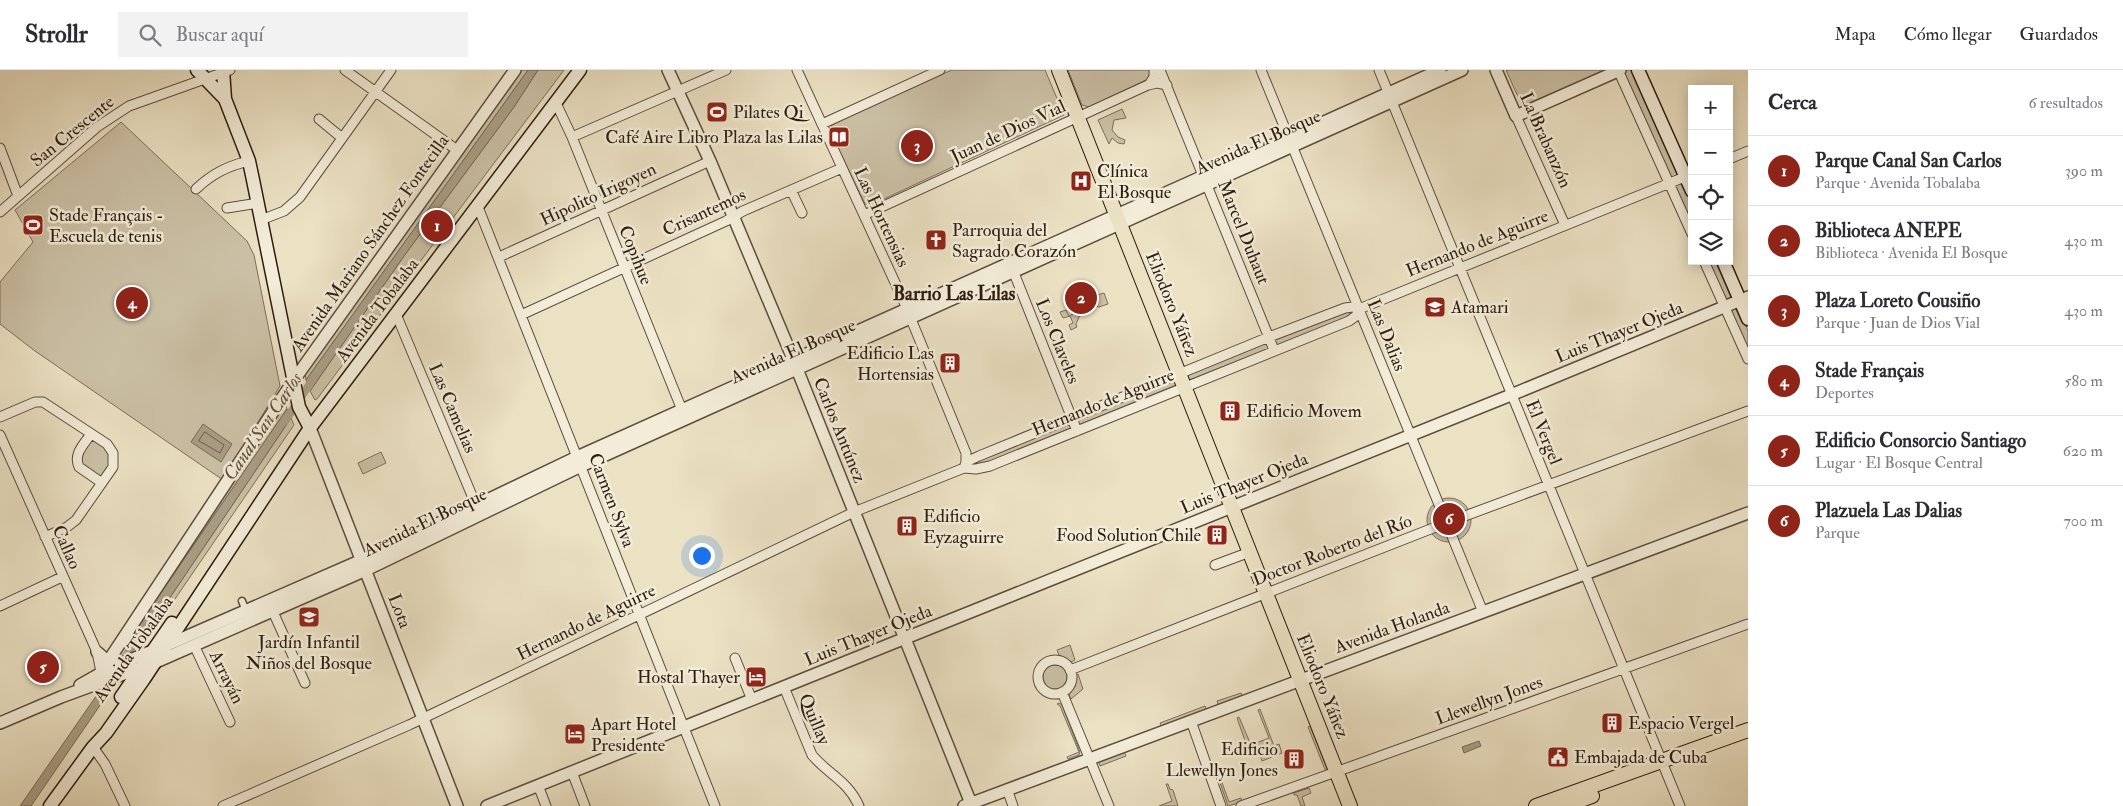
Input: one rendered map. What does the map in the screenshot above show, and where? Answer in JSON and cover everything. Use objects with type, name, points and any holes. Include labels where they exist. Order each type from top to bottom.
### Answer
[{"type":"main road","name":"Avenida Tobalaba","points":[[92,747],[102,724],[138,665],[154,656],[167,645],[310,428],[580,70]]},
{"type":"main road","name":"Eliodoro Yáñez","points":[[1059,70],[1350,806]]},
{"type":"main road","points":[[1638,70],[1688,173]]},
{"type":"main road","points":[[225,71],[225,99]]},
{"type":"main road","points":[[201,75],[225,99]]},
{"type":"main road","name":"Lota","points":[[225,99],[249,161],[298,395],[310,428]]},
{"type":"main road","points":[[1725,265],[1744,299],[1748,319]]},
{"type":"main road","name":"Avenida Tobalaba","points":[[50,806],[92,747],[106,733],[198,586],[210,578]]},
{"type":"main road","points":[[1564,806],[1748,730]]},
{"type":"main road","points":[[1536,806],[1748,740]]},
{"type":"street","points":[[345,70],[457,150]]},
{"type":"street","points":[[261,220],[278,214],[295,202],[391,70]]},
{"type":"street","name":"Avenida Mariano Sánchez Fontecilla","points":[[114,664],[298,395],[457,150],[515,70]]},
{"type":"street","name":"Carlos Antúnez","points":[[668,70],[679,90],[710,161],[795,364],[969,805]]},
{"type":"street","points":[[572,138],[726,70]]},
{"type":"street","name":"Las Hortensias","points":[[797,70],[908,313],[966,453],[965,465]]},
{"type":"street","points":[[822,124],[940,70]]},
{"type":"street","points":[[1148,85],[1153,80],[1154,70]]},
{"type":"street","name":"Marcel Duhaut","points":[[1160,70],[1274,350]]},
{"type":"street","name":"Las Dalias","points":[[1261,70],[1483,612]]},
{"type":"street","name":"El Vergel","points":[[1379,70],[1680,806]]},
{"type":"street","name":"Avenida El Bosque","points":[[1389,98],[1440,70]]},
{"type":"street","name":"Avenida El Bosque","points":[[154,656],[194,645],[270,606],[364,565],[579,462],[795,364],[1290,141],[1389,98],[1462,70]]},
{"type":"street","name":"La Brabanzón","points":[[1496,70],[1565,225]]},
{"type":"street","points":[[1516,116],[1619,70],[1688,225]]},
{"type":"street","name":"San Crescente","points":[[0,212],[97,127],[116,114],[129,106],[201,75],[225,71]]},
{"type":"street","name":"Juan de Dios Vial","points":[[864,215],[1148,85],[1157,83],[1167,85]]},
{"type":"street","name":"Copihue","points":[[556,103],[572,138],[684,415]]},
{"type":"street","points":[[319,118],[342,138]]},
{"type":"street","points":[[0,148],[18,196]]},
{"type":"street","points":[[1733,157],[1748,151]]},
{"type":"street","points":[[196,189],[210,176],[230,166],[249,161]]},
{"type":"street","name":"Hipolito Irigoyen","points":[[499,257],[710,161]]},
{"type":"street","name":"Crisantemos","points":[[521,315],[842,168]]},
{"type":"street","name":"Hernando de Aguirre","points":[[965,465],[985,467],[1077,431],[1269,337],[1345,308],[1353,307],[1359,309],[1688,175]]},
{"type":"street","points":[[791,190],[802,213]]},
{"type":"street","points":[[227,208],[258,203]]},
{"type":"street","name":"Carmen Sylva","points":[[478,207],[715,806]]},
{"type":"street","points":[[1706,265],[1748,359]]},
{"type":"street","name":"Los Claveles","points":[[1011,267],[1077,431]]},
{"type":"street","name":"Luis Thayer Ojeda","points":[[487,806],[1410,436],[1744,299]]},
{"type":"street","name":"Hernando de Aguirre","points":[[223,806],[423,718],[854,512],[1072,418],[1274,350],[1353,319],[1358,314],[1359,309]]},
{"type":"street","name":"Las Camelias","points":[[396,314],[478,510]]},
{"type":"street","points":[[0,417],[35,402],[43,402],[107,444],[114,459],[113,467],[76,520],[67,527],[45,536]]},
{"type":"street","name":"Doctor Roberto del Río","points":[[1070,670],[1446,523],[1748,411]]},
{"type":"street","name":"Lota","points":[[310,428],[457,806]]},
{"type":"street","points":[[91,434],[77,455],[77,464],[102,483]]},
{"type":"street","name":"Callao","points":[[0,435],[97,652]]},
{"type":"street","name":"Avenida Holanda","points":[[969,805],[1089,758],[1748,513]]},
{"type":"street","points":[[1215,566],[1250,552]]},
{"type":"street","points":[[0,606],[62,577]]},
{"type":"street","name":"Avenida El Bosque","points":[[167,645],[201,630],[244,606],[270,606]]},
{"type":"street","points":[[270,606],[305,682]]},
{"type":"street","name":"Llewellyn Jones","points":[[1240,806],[1748,624]]},
{"type":"street","points":[[194,645],[201,630]]},
{"type":"street","name":"Arrayán","points":[[194,645],[230,722]]},
{"type":"street","points":[[97,652],[114,664],[138,665]]},
{"type":"street","points":[[735,658],[752,700]]},
{"type":"street","points":[[1057,660],[1067,665],[1070,670],[1070,685],[1062,692],[1051,693],[1042,687],[1038,676],[1039,671],[1046,662],[1057,660]]},
{"type":"street","points":[[1,720],[90,687],[114,664]]},
{"type":"street","points":[[61,697],[114,664],[138,665]]},
{"type":"street","name":"Quillay","points":[[784,687],[812,755],[818,763],[845,783],[853,793],[859,806]]},
{"type":"street","points":[[1062,692],[1109,806]]},
{"type":"street","points":[[1191,721],[1221,806]]},
{"type":"street","points":[[92,747],[104,764],[125,806]]},
{"type":"street","points":[[572,772],[585,806]]},
{"type":"street","points":[[538,786],[546,806]]},
{"type":"street","points":[[1007,790],[1013,806]]},
{"type":"shaded area","points":[[521,70],[528,70],[306,380],[305,373],[357,293]]},
{"type":"shaded area","points":[[538,70],[564,70],[315,400],[310,391],[404,256],[514,107]]},
{"type":"shaded area","points":[[952,70],[1045,70],[1064,115],[871,205],[865,204],[830,132],[832,125],[873,104]]},
{"type":"shaded area","points":[[1068,70],[1149,70],[1150,73],[1148,79],[1089,107],[1082,105]]},
{"type":"shaded area","points":[[1506,70],[1608,70],[1523,108]]},
{"type":"shaded area","points":[[1620,70],[1636,70],[1688,187],[1688,221]]},
{"type":"shaded area","points":[[1122,109],[1126,118],[1114,120],[1112,130],[1118,137],[1125,140],[1124,144],[1118,143],[1112,138],[1109,144],[1098,120]]},
{"type":"shaded area","points":[[121,122],[247,241],[254,255],[280,386],[223,480],[35,351],[0,324],[0,282],[33,242],[15,210]]},
{"type":"shaded area","points":[[1708,265],[1721,265],[1748,331],[1748,352]]},
{"type":"shaded area","points":[[1104,293],[1108,304],[1099,307],[1093,305],[1082,310],[1076,324],[1077,327],[1071,330],[1069,325],[1073,323],[1070,316],[1063,318],[1060,312],[1066,310],[1069,316],[1096,303],[1094,296]]},
{"type":"shaded area","points":[[1350,311],[1350,317],[1171,387],[984,464],[973,465],[982,459]]},
{"type":"shaded area","points":[[285,402],[287,409],[134,632],[128,644],[122,642]]},
{"type":"shaded area","points":[[291,418],[294,425],[149,637],[142,639]]},
{"type":"shaded area","points":[[91,437],[106,446],[112,459],[101,480],[79,465],[80,453]]},
{"type":"shaded area","points":[[381,452],[386,463],[363,474],[358,463]]},
{"type":"shaded area","points":[[1445,498],[1453,498],[1465,504],[1471,520],[1465,536],[1453,542],[1445,542],[1433,536],[1427,524],[1427,516],[1433,504]]},
{"type":"shaded area","points":[[1070,645],[1075,660],[1069,663],[1066,658],[1059,655],[1057,650]]},
{"type":"shaded area","points":[[1055,665],[1060,666],[1066,672],[1066,682],[1060,688],[1055,689],[1050,688],[1044,682],[1043,677],[1044,672],[1050,666]]},
{"type":"shaded area","points":[[1078,674],[1083,689],[1071,699],[1069,694],[1075,686],[1075,675]]},
{"type":"shaded area","points":[[1241,693],[1243,698],[1219,707],[1217,701]]},
{"type":"shaded area","points":[[1057,704],[1062,705],[1080,752],[1079,755],[1068,759],[1067,757],[1079,752],[1060,706]]},
{"type":"shaded area","points":[[1205,706],[1207,711],[1162,727],[1160,723]]},
{"type":"shaded area","points":[[1260,709],[1274,746],[1279,744],[1282,753],[1262,761],[1259,752],[1250,755],[1237,718],[1239,717],[1251,745],[1269,738],[1258,710]]},
{"type":"shaded area","points":[[1310,726],[1328,771],[1326,772],[1308,727]]},
{"type":"shaded area","points":[[1124,751],[1126,756],[1100,766],[1098,760]]},
{"type":"shaded area","points":[[1218,777],[1220,777],[1229,802],[1241,798],[1242,802],[1228,806]]},
{"type":"shaded area","points":[[1166,784],[1173,790],[1178,806],[1159,806],[1172,801]]},
{"type":"shaded area","points":[[1309,788],[1311,793],[1302,797],[1305,806],[1301,806],[1297,795],[1294,795],[1294,793]]},
{"type":"water","points":[[528,70],[538,70],[514,107],[404,256],[310,391],[306,380]]},
{"type":"water","points":[[287,409],[291,418],[142,639],[128,644],[134,632]]},
{"type":"water","points":[[203,424],[232,444],[221,462],[191,442]]},
{"type":"water","points":[[114,685],[31,806],[20,806],[101,689]]},
{"type":"water","points":[[1479,741],[1481,746],[1464,753],[1462,747]]},
{"type":"waterway","name":"Canal San Carlos","points":[[285,421],[313,379]]},
{"type":"waterway","name":"Canal San Carlos","points":[[121,663],[141,633]]},
{"type":"place","name":"Pilates Qi","points":[[717,112]]},
{"type":"place","name":"Café Aire Libro Plaza las Lilas","points":[[839,137]]},
{"type":"place","name":"Plaza Loreto Cousiño","points":[[917,146]]},
{"type":"place","name":"Clínica El Bosque","points":[[1081,181]]},
{"type":"place","name":"Stade Français - Escuela de tenis","points":[[33,225]]},
{"type":"place","name":"Parque Canal San Carlos","points":[[437,226]]},
{"type":"place","name":"Parroquia del Sagrado Corazón","points":[[936,240]]},
{"type":"place","name":"Biblioteca ANEPE","points":[[1081,298]]},
{"type":"place","name":"Stade Français","points":[[132,303]]},
{"type":"place","name":"Atamari","points":[[1435,307]]},
{"type":"place","name":"Edificio Las Hortensias","points":[[950,363]]},
{"type":"place","name":"Edificio Movem","points":[[1230,411]]},
{"type":"place","name":"Plazuela Las Dalias","points":[[1449,519]]},
{"type":"place","name":"Edificio Eyzaguirre","points":[[907,526]]},
{"type":"place","name":"Food Solution Chile","points":[[1217,535]]},
{"type":"place","name":"Jardín Infantil Niños del Bosque","points":[[309,617]]},
{"type":"place","name":"Edificio Consorcio Santiago","points":[[43,667]]},
{"type":"place","name":"Hostal Thayer","points":[[756,677]]},
{"type":"place","name":"Espacio Vergel","points":[[1612,723]]},
{"type":"place","name":"Apart Hotel Presidente","points":[[575,734]]},
{"type":"place","name":"Embajada de Cuba","points":[[1558,757]]},
{"type":"place","name":"Edificio Llewellyn Jones","points":[[1294,759]]},
{"type":"district","name":"Barrio Las Lilas","points":[[954,293]]}]
